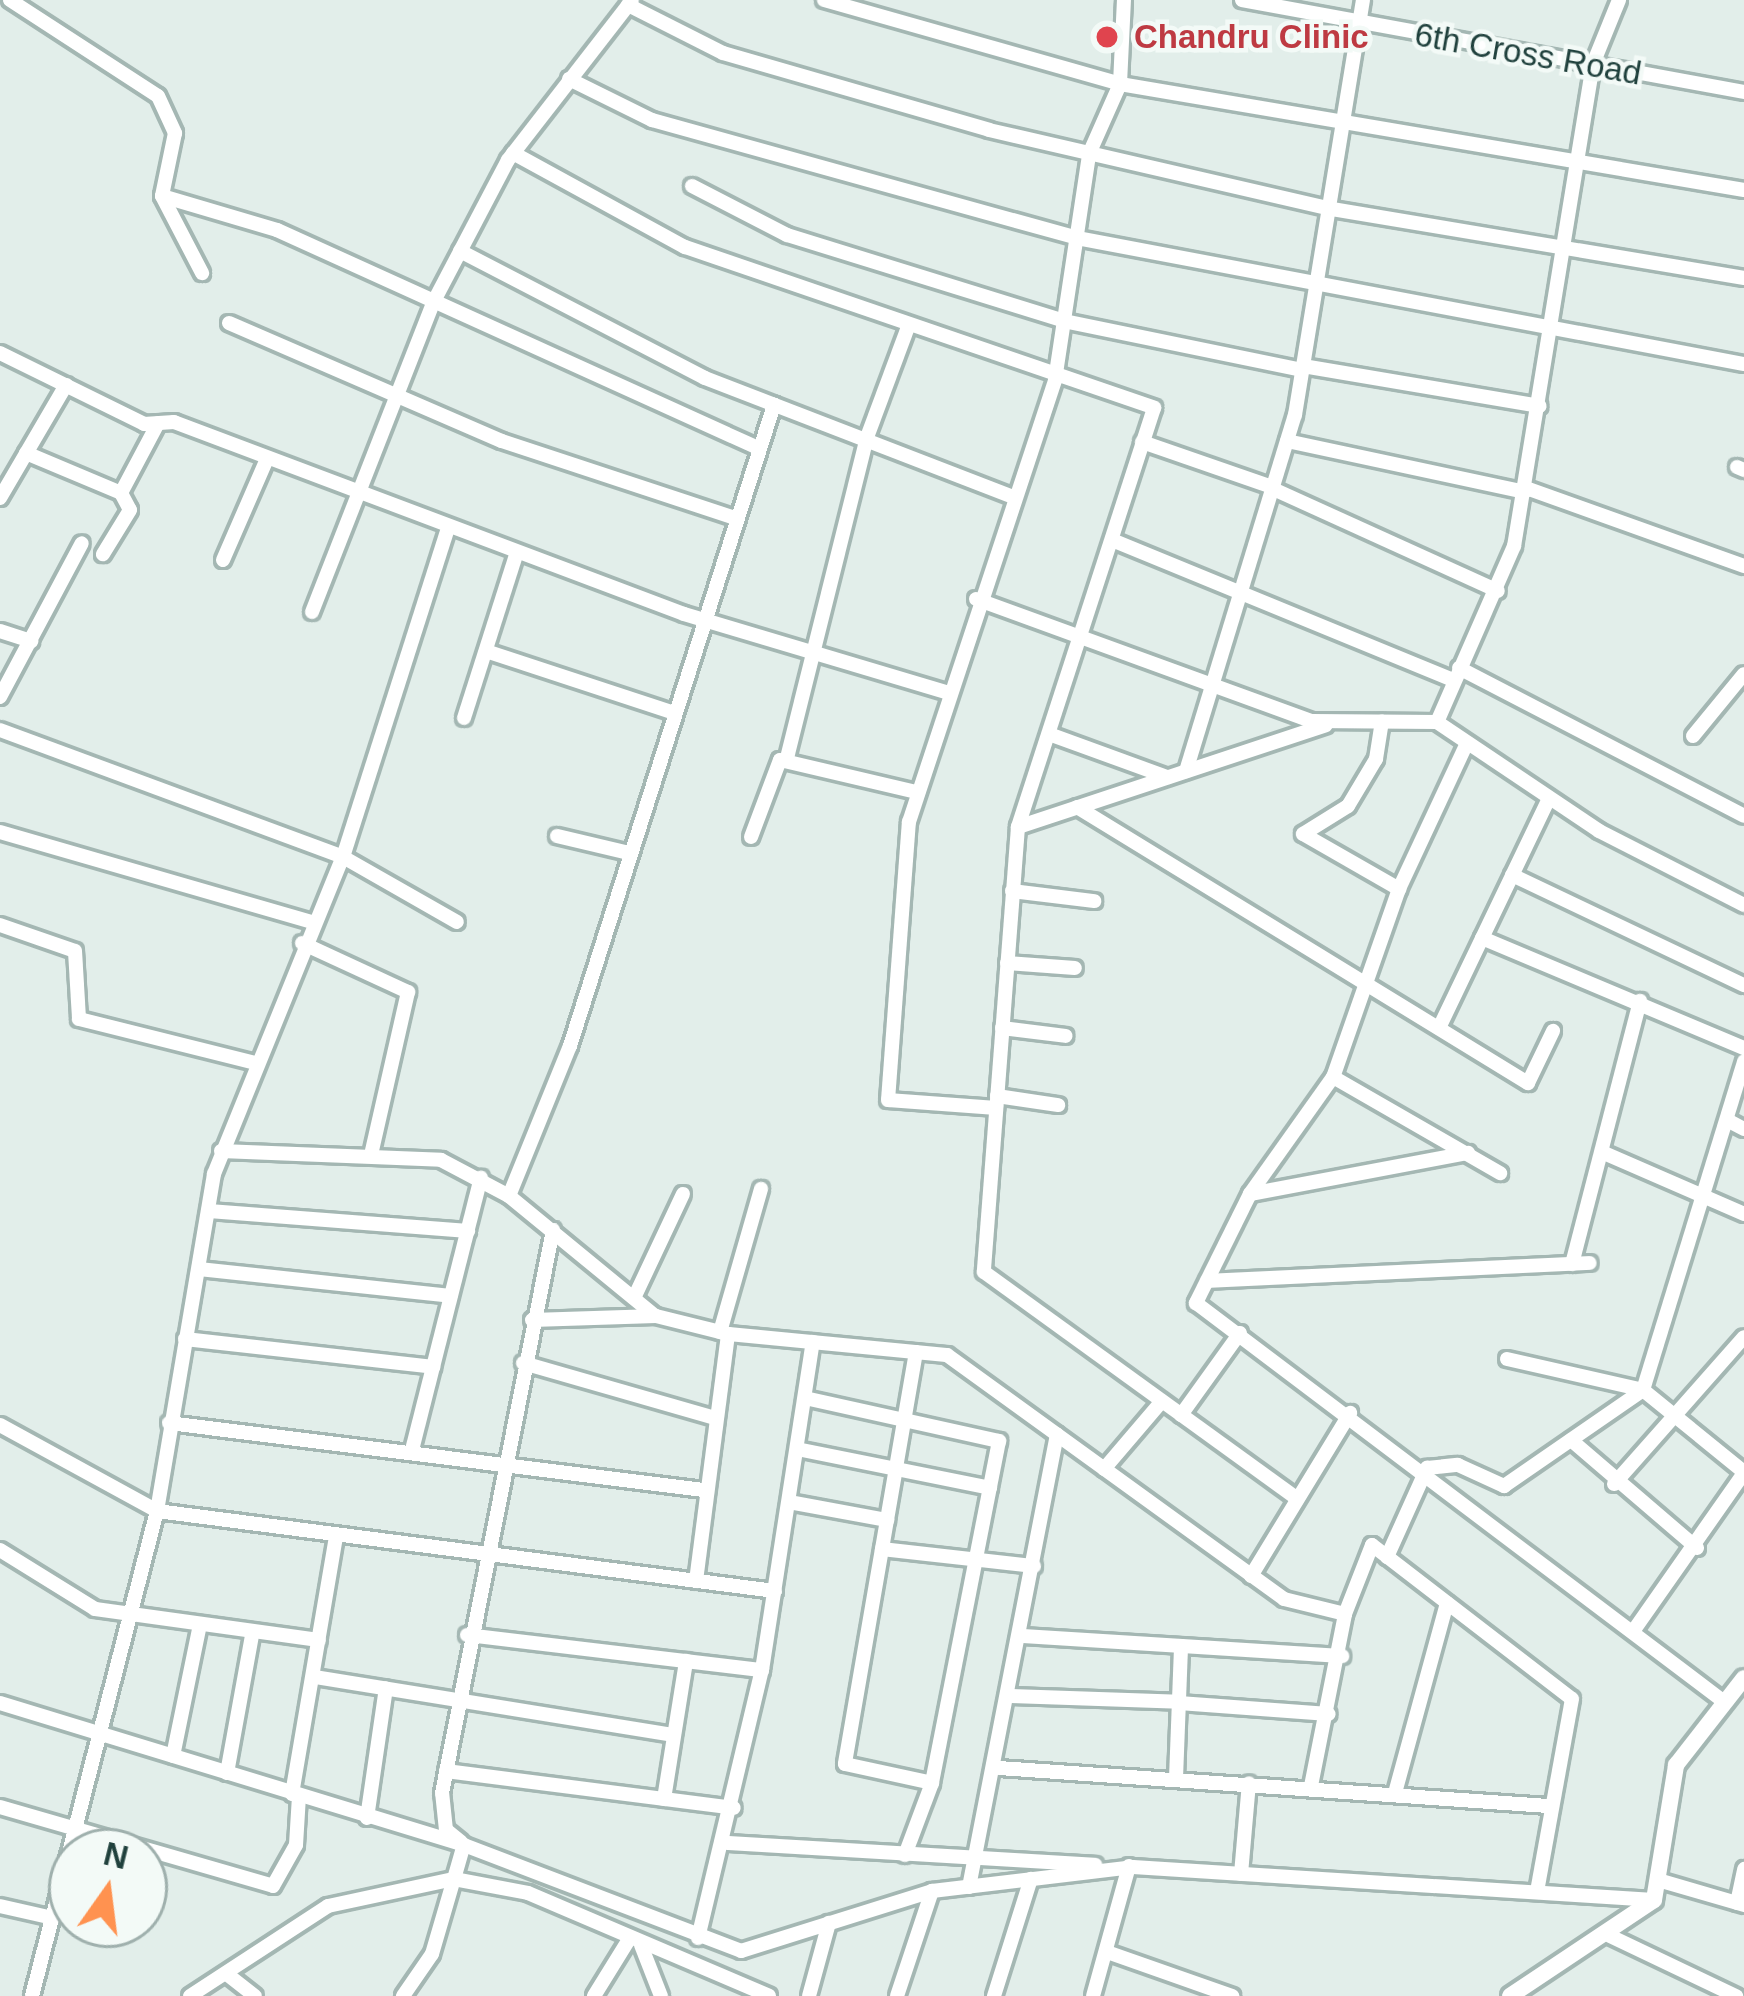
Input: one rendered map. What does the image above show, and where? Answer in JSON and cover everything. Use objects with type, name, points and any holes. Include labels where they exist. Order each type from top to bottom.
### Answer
[{"type":"street","points":[[10,0],[158,96],[176,133],[162,196],[202,273]]},
{"type":"street","points":[[824,0],[1120,84],[1344,126],[1744,190]]},
{"type":"street","points":[[1058,1105],[888,1100],[916,792],[976,599],[1055,380],[1089,154],[1120,84],[1124,0]]},
{"type":"street","name":"6th Cross Road","points":[[1242,0],[1744,92]]},
{"type":"street","points":[[1186,771],[1287,441],[1332,208],[1363,0]]},
{"type":"street","points":[[1437,722],[1498,591],[1526,490],[1557,326],[1593,64],[1619,0]]},
{"type":"street","points":[[312,612],[434,301],[460,251],[513,153],[630,3],[723,53],[1089,154],[1332,208],[1744,278]]},
{"type":"street","points":[[569,79],[652,120],[1077,238],[1744,364]]},
{"type":"street","points":[[513,153],[686,247],[1055,380],[1154,408],[1018,826],[984,1272],[1295,1497]]},
{"type":"street","points":[[692,186],[787,235],[1064,321],[1303,368],[1540,406]]},
{"type":"street","points":[[162,196],[277,230],[758,448]]},
{"type":"street","points":[[460,251],[774,405],[1014,497]]},
{"type":"street","points":[[229,323],[397,395],[732,517]]},
{"type":"street","points":[[751,837],[787,758],[866,440],[908,327]]},
{"type":"street","points":[[0,353],[158,423],[267,459],[447,531],[699,619],[946,692]]},
{"type":"street","points":[[0,498],[66,386]]},
{"type":"street","points":[[508,1196],[570,1046],[699,619],[774,405]]},
{"type":"street","points":[[121,493],[158,423]]},
{"type":"street","points":[[1287,441],[1526,490],[1744,566]]},
{"type":"street","points":[[1142,442],[1272,488],[1498,591]]},
{"type":"street","points":[[26,453],[121,493],[130,510],[103,554]]},
{"type":"street","points":[[223,560],[267,459]]},
{"type":"street","points":[[76,1828],[105,1735],[157,1511],[220,1150],[302,943],[343,857],[447,531]]},
{"type":"street","points":[[1112,540],[1456,674],[1744,816]]},
{"type":"street","points":[[0,697],[82,543]]},
{"type":"street","points":[[464,718],[517,555]]},
{"type":"street","points":[[976,599],[1215,684],[1336,721],[1437,722],[1549,798],[1744,905]]},
{"type":"street","points":[[0,631],[31,641]]},
{"type":"street","points":[[486,651],[671,712]]},
{"type":"street","points":[[1694,736],[1744,674]]},
{"type":"street","points":[[1018,826],[1336,721]]},
{"type":"street","points":[[1382,721],[1376,759],[1348,806],[1303,834],[1399,889]]},
{"type":"street","points":[[0,730],[343,857],[458,922]]},
{"type":"street","points":[[1049,734],[1167,777]]},
{"type":"street","points":[[1467,743],[1399,889],[1375,982],[1334,1077],[1250,1194],[1196,1303],[1427,1468],[1723,1701]]},
{"type":"street","points":[[787,758],[916,792]]},
{"type":"street","points":[[1439,1028],[1549,798]]},
{"type":"street","points":[[1077,807],[1145,857],[1375,982],[1528,1083],[1553,1031]]},
{"type":"street","points":[[0,832],[312,922]]},
{"type":"street","points":[[557,836],[628,854]]},
{"type":"street","points":[[1512,874],[1744,985]]},
{"type":"street","points":[[1012,891],[1094,901]]},
{"type":"street","points":[[0,925],[75,950],[79,1019],[255,1063]]},
{"type":"street","points":[[1482,938],[1744,1048]]},
{"type":"street","points":[[302,943],[408,992],[370,1155]]},
{"type":"street","points":[[1006,963],[1075,968]]},
{"type":"street","points":[[1572,1264],[1640,1001]]},
{"type":"street","points":[[1002,1028],[1066,1036]]},
{"type":"street","points":[[1427,1468],[1458,1465],[1504,1486],[1642,1390],[1744,1061]]},
{"type":"street","points":[[1334,1077],[1500,1173]]},
{"type":"street","points":[[1727,1120],[1744,1129]]},
{"type":"street","points":[[220,1150],[441,1160],[508,1196],[656,1316]]},
{"type":"street","points":[[1250,1194],[1468,1153]]},
{"type":"street","points":[[1604,1153],[1744,1214]]},
{"type":"street","points":[[412,1450],[481,1178]]},
{"type":"street","points":[[696,1581],[724,1333],[761,1190]]},
{"type":"street","points":[[634,1298],[683,1194]]},
{"type":"street","points":[[209,1210],[467,1232]]},
{"type":"street","points":[[464,1845],[446,1830],[446,1771],[467,1635],[553,1230]]},
{"type":"street","points":[[1207,1281],[1590,1263]]},
{"type":"street","points":[[199,1269],[451,1297]]},
{"type":"street","points":[[532,1320],[656,1316],[724,1333],[947,1354],[1251,1576],[1318,1614],[1345,1614]]},
{"type":"street","points":[[1181,1415],[1240,1333]]},
{"type":"street","points":[[1614,1484],[1744,1337]]},
{"type":"street","points":[[185,1339],[433,1367]]},
{"type":"street","points":[[698,1938],[727,1843],[762,1670],[813,1342]]},
{"type":"street","points":[[916,1352],[845,1764],[932,1783]]},
{"type":"street","points":[[1507,1359],[1642,1390],[1744,1473],[1697,1547],[1634,1630]]},
{"type":"street","points":[[523,1363],[715,1418]]},
{"type":"street","points":[[805,1398],[905,1414],[999,1441],[932,1783],[905,1855]]},
{"type":"street","points":[[1104,1469],[1162,1401]]},
{"type":"street","points":[[1251,1576],[1350,1413]]},
{"type":"street","points":[[169,1423],[503,1460],[703,1490]]},
{"type":"street","points":[[0,1425],[157,1511],[775,1591]]},
{"type":"street","points":[[968,1887],[999,1768],[1057,1434]]},
{"type":"street","points":[[1571,1440],[1614,1484],[1697,1547]]},
{"type":"street","points":[[797,1449],[990,1488]]},
{"type":"street","points":[[1387,1557],[1427,1468]]},
{"type":"street","points":[[788,1502],[887,1520]]},
{"type":"street","points":[[168,1856],[273,1886],[296,1845],[295,1795],[336,1536]]},
{"type":"street","points":[[1311,1786],[1342,1656],[1345,1614],[1372,1545],[1572,1699],[1548,1806],[1537,1892]]},
{"type":"street","points":[[882,1549],[1034,1566]]},
{"type":"street","points":[[0,1550],[95,1609],[199,1629],[319,1640]]},
{"type":"street","points":[[1395,1793],[1447,1603]]},
{"type":"street","points":[[173,1756],[199,1629]]},
{"type":"street","points":[[467,1635],[762,1670]]},
{"type":"street","points":[[227,1773],[252,1636]]},
{"type":"street","points":[[1022,1636],[1342,1656]]},
{"type":"street","points":[[1176,1778],[1181,1646]]},
{"type":"street","points":[[664,1799],[686,1661]]},
{"type":"street","points":[[316,1677],[673,1735]]},
{"type":"street","points":[[1511,1996],[1610,1936],[1654,1900],[1676,1766],[1744,1678]]},
{"type":"street","points":[[367,1818],[386,1688]]},
{"type":"street","points":[[1011,1696],[1329,1714]]},
{"type":"street","points":[[0,1703],[464,1845],[741,1951],[932,1892],[1133,1867]]},
{"type":"street","points":[[999,1768],[1548,1806]]},
{"type":"street","points":[[446,1771],[734,1808]]},
{"type":"street","points":[[1241,1874],[1250,1783]]},
{"type":"street","points":[[0,1807],[73,1828]]},
{"type":"street","points":[[727,1843],[1654,1900]]},
{"type":"street","points":[[403,1996],[432,1954],[464,1845]]},
{"type":"street","points":[[1093,1996],[1133,1867]]},
{"type":"street","points":[[1658,1880],[1741,1904],[1744,1869]]},
{"type":"street","points":[[190,1996],[228,1976],[328,1906],[454,1879],[527,1893],[634,1943],[769,1996]]},
{"type":"street","points":[[994,1996],[1031,1880]]},
{"type":"street","points":[[897,1996],[932,1892]]},
{"type":"street","points":[[0,1906],[48,1917]]},
{"type":"street","points":[[809,1996],[830,1923]]},
{"type":"street","points":[[1610,1936],[1736,1996]]},
{"type":"street","points":[[32,1996],[48,1937]]},
{"type":"street","points":[[595,1996],[634,1943]]},
{"type":"street","points":[[634,1943],[661,1996]]},
{"type":"street","points":[[1107,1952],[1232,1996]]},
{"type":"street","points":[[228,1976],[255,1996]]},
{"type":"place","name":"Chandru Clinic","points":[[1107,37]]}]
